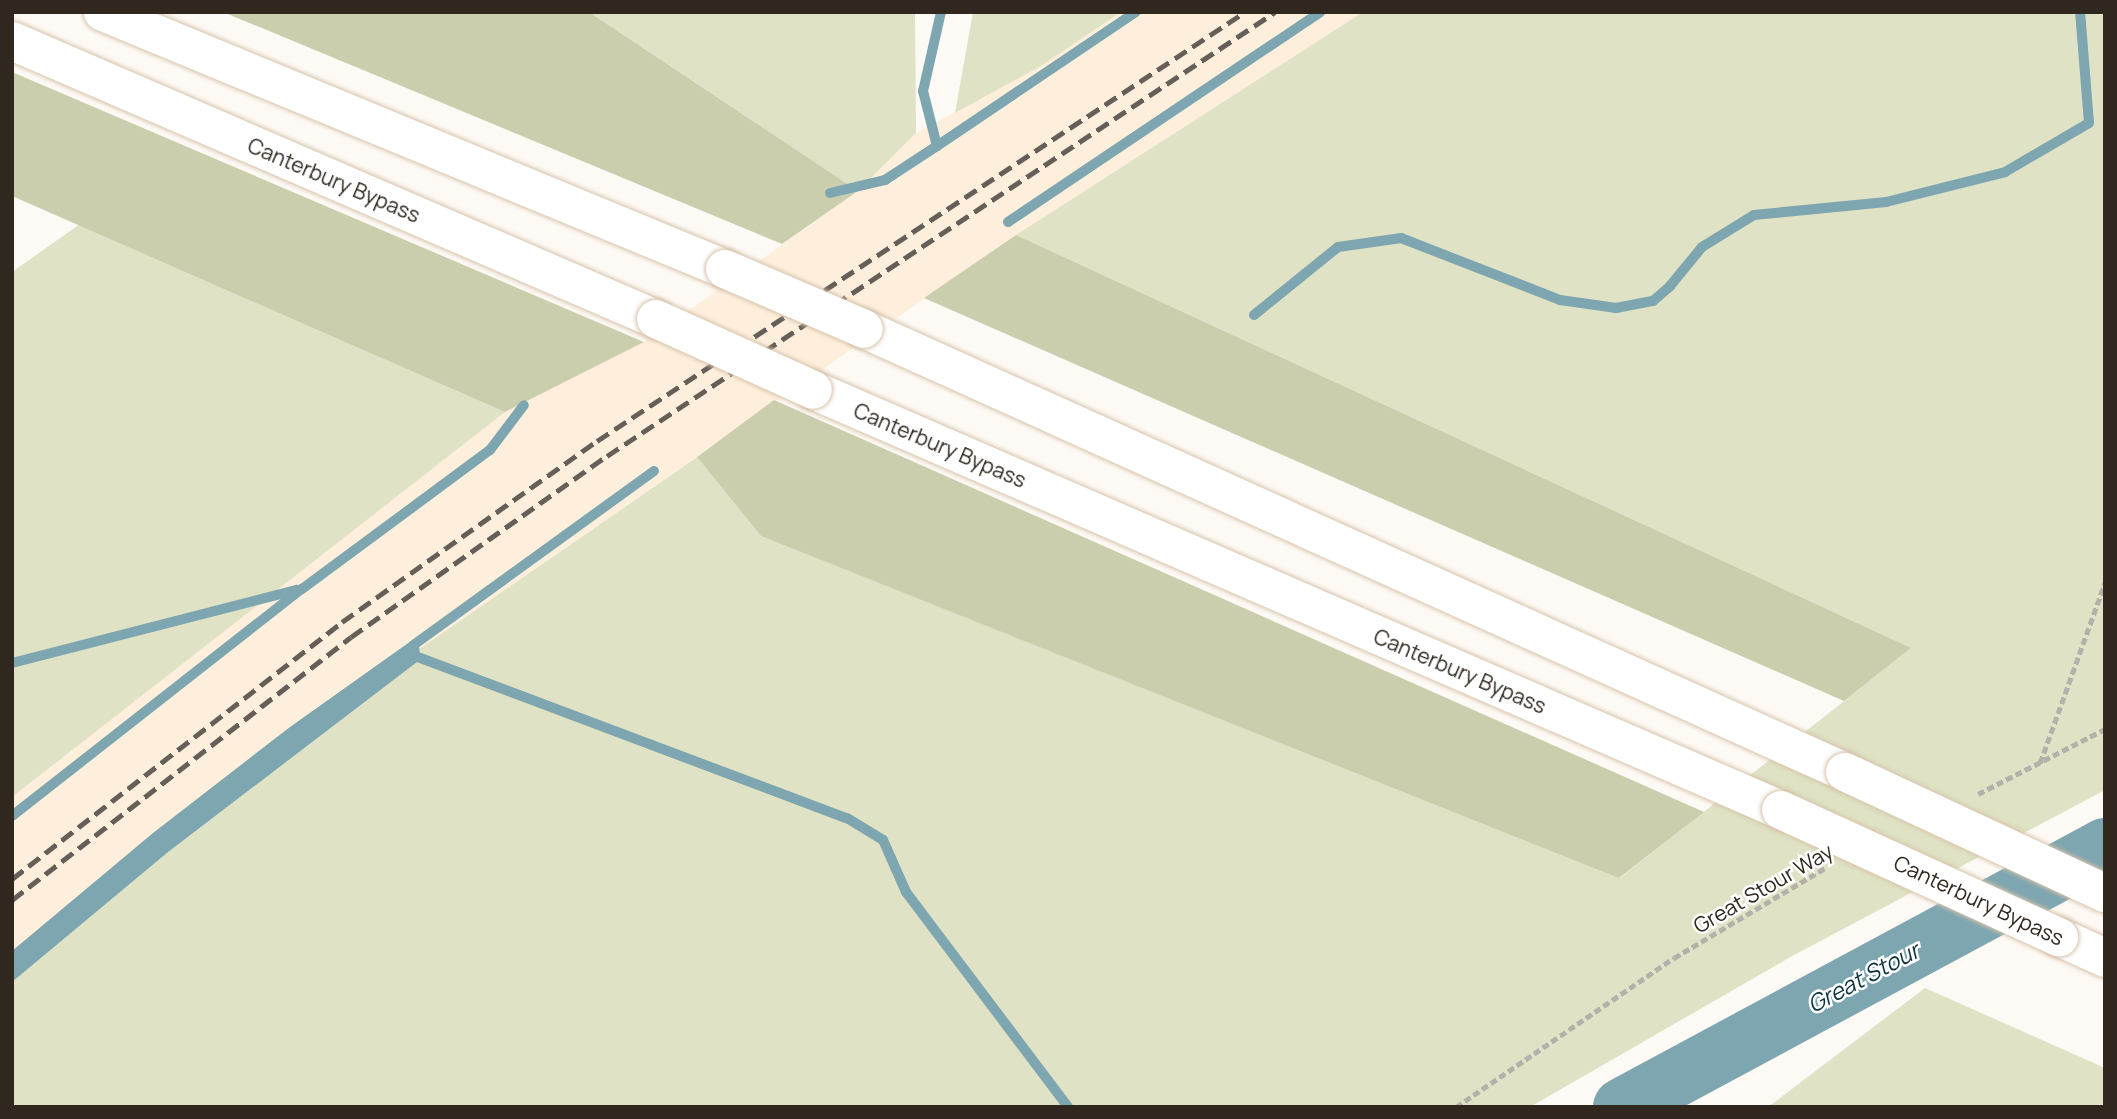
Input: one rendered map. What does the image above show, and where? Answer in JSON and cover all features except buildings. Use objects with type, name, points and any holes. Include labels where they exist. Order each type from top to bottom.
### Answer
[{"type":"highway","points":[[103,12],[864,329],[2105,892]]},
{"type":"highway","name":"Canterbury Bypass","points":[[12,41],[1781,810],[2105,958]]},
{"type":"path","points":[[2040,764],[2105,582]]},
{"type":"path","points":[[1967,799],[2105,729]]},
{"type":"path","name":"Great Stour Way","points":[[1456,1107],[1674,958],[1834,863]]},
{"type":"shaded area","points":[[1121,12],[1363,12],[1016,235],[418,650],[12,967],[12,795],[505,412],[644,342],[858,191],[916,133],[1041,66]]},
{"type":"green space","points":[[223,12],[589,12],[858,191],[782,244]]},
{"type":"green space","points":[[589,12],[915,12],[916,133],[858,191]]},
{"type":"green space","points":[[973,12],[1121,12],[1041,66],[955,113]]},
{"type":"green space","points":[[1363,12],[2105,12],[2105,790],[1794,955],[1530,1107],[12,1107],[12,967],[418,650],[697,457],[761,536],[1620,878],[1910,649],[1016,235]]},
{"type":"green space","points":[[12,72],[644,342],[505,412],[12,196]]},
{"type":"green space","points":[[80,224],[505,412],[12,797],[12,272]]},
{"type":"green space","points":[[1016,235],[1911,648],[1844,701],[924,298]]},
{"type":"green space","points":[[774,400],[1704,812],[1619,878],[761,536],[697,457]]},
{"type":"green space","points":[[1925,988],[2105,1068],[2105,1107],[1768,1107]]},
{"type":"water","points":[[411,641],[417,662],[168,852],[12,982],[12,951],[153,833],[290,727]]},
{"type":"waterway","points":[[941,12],[923,91],[937,146],[1136,12]]},
{"type":"waterway","points":[[1008,222],[1320,12]]},
{"type":"waterway","points":[[1254,315],[1338,247],[1401,238],[1560,300],[1616,308],[1653,301],[1670,286],[1702,247],[1754,215],[1886,202],[2005,172],[2089,123],[2080,12]]},
{"type":"waterway","points":[[830,193],[885,180],[937,146]]},
{"type":"waterway","points":[[12,816],[302,589],[490,450],[524,405]]},
{"type":"waterway","points":[[654,471],[414,645],[415,656],[847,818],[883,840],[906,892],[1068,1107]]},
{"type":"waterway","points":[[12,663],[297,590]]},
{"type":"waterway","name":"Great Stour","points":[[1622,1107],[2105,847]]},
{"type":"railway","points":[[12,879],[342,622],[597,441],[1245,12]]},
{"type":"railway","points":[[12,900],[351,637],[607,456],[1275,12]]}]
